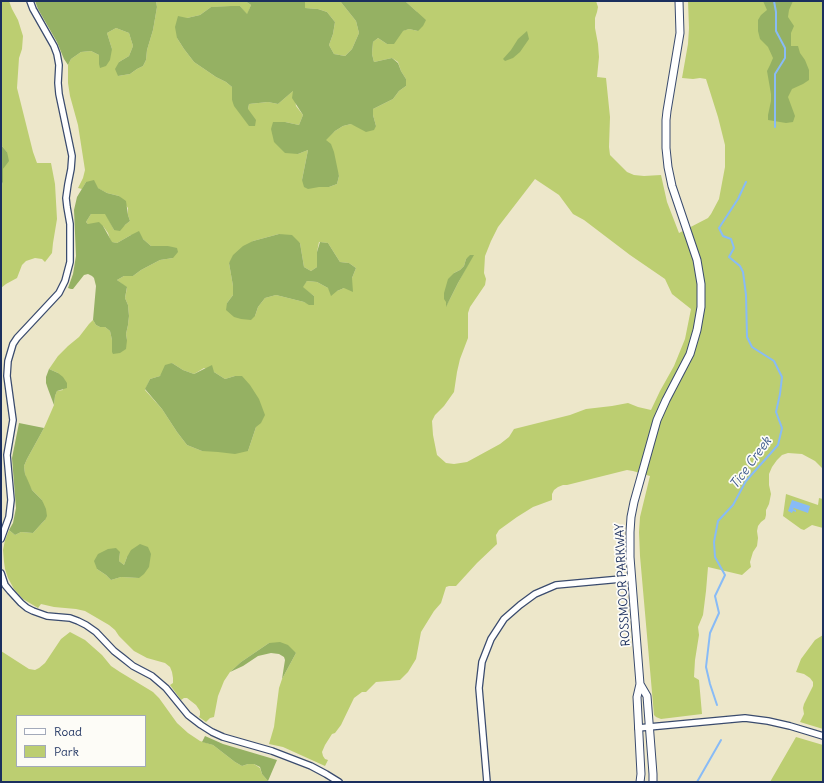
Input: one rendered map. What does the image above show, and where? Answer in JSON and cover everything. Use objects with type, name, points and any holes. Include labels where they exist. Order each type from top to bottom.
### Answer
[{"type":"street","points":[[1,539],[9,517],[11,500],[6,455],[13,420],[7,376],[8,361],[13,344],[17,338],[58,293],[65,281],[70,262],[70,224],[66,198],[72,156],[59,94],[59,65],[54,46],[30,1]]},
{"type":"street","name":"ROSSMOOR PARKWAY","points":[[640,782],[641,774],[637,696],[640,684],[630,557],[631,517],[657,420],[690,354],[700,317],[701,307],[701,284],[697,260],[672,186],[666,148],[667,111],[680,33],[679,1]]},
{"type":"street","points":[[1,574],[5,585],[27,608],[47,616],[70,618],[86,625],[96,632],[123,658],[152,676],[166,688],[175,701],[188,715],[212,732],[223,737],[272,751],[311,766],[339,782]]},
{"type":"street","points":[[487,782],[480,688],[482,662],[491,639],[504,619],[535,594],[556,584],[632,578]]},
{"type":"street","name":"ROSSMOOR PARKWAY","points":[[640,684],[647,696],[654,774],[653,782]]},
{"type":"street","points":[[638,728],[745,718],[790,726],[823,736]]},
{"type":"green space","points":[[1,1],[9,1],[18,20],[23,36],[22,49],[19,58],[17,88],[37,163],[51,163],[55,184],[57,219],[52,253],[45,262],[42,259],[35,258],[26,261],[22,265],[17,278],[1,288],[1,187],[7,152],[1,145]]},
{"type":"green space","points":[[35,1],[156,1],[157,7],[153,30],[147,50],[146,60],[143,66],[130,74],[118,76],[115,69],[119,62],[129,56],[133,46],[129,33],[116,28],[107,33],[112,49],[110,60],[106,66],[100,68],[99,55],[91,51],[81,52],[71,59],[68,65]]},
{"type":"green space","points":[[156,1],[245,1],[251,5],[247,15],[240,6],[211,7],[200,15],[187,18],[177,38],[194,62],[232,87],[232,100],[248,109],[249,104],[268,102],[278,104],[294,90],[296,106],[303,115],[299,125],[285,122],[298,154],[308,150],[302,180],[319,187],[329,187],[337,184],[339,176],[325,140],[343,126],[351,124],[376,126],[373,109],[393,99],[399,91],[406,86],[406,79],[398,62],[392,58],[374,62],[372,54],[373,42],[378,38],[387,44],[402,31],[409,29],[418,31],[417,12],[405,1],[596,1],[598,7],[595,18],[595,28],[599,57],[597,77],[606,78],[610,117],[610,155],[627,172],[634,175],[661,175],[667,202],[679,233],[708,218],[711,214],[719,199],[725,167],[725,145],[706,79],[682,78],[688,44],[688,1],[823,1],[823,469],[815,461],[802,454],[788,453],[782,455],[772,467],[769,474],[771,494],[765,519],[758,526],[757,546],[753,552],[750,562],[751,567],[742,575],[708,567],[703,615],[698,627],[699,635],[694,677],[699,680],[702,714],[661,719],[654,715],[639,532],[640,517],[650,476],[633,471],[627,470],[558,487],[552,494],[552,500],[533,507],[499,530],[496,535],[497,544],[456,586],[446,587],[441,603],[434,611],[421,632],[416,659],[408,672],[400,680],[376,682],[366,692],[362,692],[354,698],[341,725],[335,733],[332,734],[322,752],[325,759],[328,760],[325,766],[283,747],[269,744],[274,727],[279,688],[282,679],[296,653],[269,643],[241,662],[230,672],[224,681],[218,696],[214,717],[210,718],[206,722],[199,717],[200,711],[196,705],[187,698],[181,700],[170,685],[173,683],[172,672],[170,667],[165,663],[147,658],[134,651],[109,625],[85,611],[41,604],[38,608],[23,599],[14,589],[8,578],[4,562],[3,550],[9,530],[15,535],[21,532],[33,533],[45,520],[42,500],[32,490],[27,482],[24,466],[44,428],[54,405],[57,391],[63,390],[58,373],[49,369],[58,356],[79,337],[93,320],[96,325],[105,327],[110,331],[112,352],[127,340],[126,334],[129,316],[128,305],[125,298],[127,288],[117,280],[124,276],[133,276],[160,260],[173,258],[168,246],[151,246],[143,239],[131,235],[117,243],[111,242],[108,233],[103,226],[88,224],[86,222],[91,214],[106,214],[114,230],[130,221],[128,208],[119,196],[107,193],[86,182],[82,189],[78,188],[85,170],[78,125],[68,83],[68,65],[71,59],[81,52],[91,51],[99,55],[99,64],[112,49],[107,33],[116,28],[129,33],[133,46],[129,56],[119,62],[118,76],[130,74],[143,66],[146,60],[157,7]],"holes":[[[535,179],[559,195],[573,214],[584,220],[630,255],[665,279],[672,294],[691,309],[685,339],[674,366],[651,410],[628,403],[586,409],[570,415],[514,429],[509,437],[500,444],[467,462],[454,464],[446,463],[437,455],[432,421],[435,415],[444,406],[454,392],[460,359],[468,338],[468,313],[470,307],[485,285],[485,256],[498,227]],[[279,234],[300,243],[304,267],[311,271],[317,267],[319,242],[328,243],[340,262],[349,263],[356,268],[352,278],[344,288],[337,291],[317,282],[307,281],[302,287],[314,296],[309,304],[276,295],[265,298],[258,307],[255,316],[227,303],[233,295],[229,263],[253,241]],[[473,255],[446,306],[454,273],[464,266],[466,259]],[[172,363],[183,370],[194,374],[204,368],[225,379],[235,376],[256,427],[248,451],[202,451],[187,445],[162,409],[145,390],[150,379],[160,376]],[[120,552],[119,561],[124,565],[127,557],[139,578],[121,577],[111,580],[97,569]]]},
{"type":"green space","points":[[245,1],[305,1],[305,8],[318,9],[327,12],[335,22],[329,45],[334,54],[345,56],[352,49],[359,33],[356,21],[340,1],[405,1],[426,20],[418,31],[409,29],[403,31],[394,44],[387,44],[378,38],[373,42],[372,54],[374,62],[392,58],[398,63],[406,79],[406,86],[399,91],[393,99],[373,109],[376,126],[374,130],[366,132],[351,124],[343,126],[335,131],[326,140],[331,144],[334,152],[339,176],[337,184],[329,187],[308,189],[304,187],[302,180],[308,150],[298,154],[285,153],[274,142],[271,129],[273,122],[285,122],[299,125],[303,115],[292,98],[293,91],[278,104],[268,102],[249,104],[248,109],[256,120],[255,126],[249,126],[234,106],[232,100],[232,87],[194,62],[177,38],[175,27],[178,16],[187,18],[200,15],[211,7],[231,6],[240,6],[247,14],[251,5]]},
{"type":"green space","points":[[305,1],[340,1],[356,21],[359,33],[352,49],[345,56],[334,54],[329,45],[335,22],[327,12],[318,9],[305,8]]},
{"type":"green space","points":[[763,1],[793,1],[788,17],[794,26],[791,33],[791,46],[798,46],[809,70],[809,80],[792,89],[788,97],[795,116],[793,122],[786,123],[768,120],[771,94],[767,71],[773,58],[768,47],[760,39],[758,31],[758,20],[767,10]]},
{"type":"green space","points":[[527,31],[529,39],[520,52],[513,58],[505,61],[503,59],[518,39]]},
{"type":"green space","points":[[1,145],[7,152],[9,161],[3,169],[3,182],[1,187]]},
{"type":"green space","points":[[94,180],[98,188],[107,193],[119,196],[126,201],[130,221],[120,231],[114,230],[105,214],[91,214],[86,222],[88,224],[99,222],[112,242],[117,243],[139,231],[143,239],[151,246],[168,246],[177,248],[178,252],[173,258],[160,260],[133,276],[124,276],[117,280],[127,287],[125,298],[128,305],[129,316],[126,334],[126,349],[120,353],[113,354],[110,331],[105,327],[96,325],[93,320],[96,286],[94,278],[88,274],[84,275],[73,289],[68,288],[73,274],[76,256],[74,210],[77,197],[86,182]]},
{"type":"green space","points":[[279,234],[292,235],[300,243],[304,267],[311,271],[317,267],[317,252],[320,242],[328,243],[340,262],[349,263],[356,268],[352,278],[353,292],[344,288],[331,296],[328,288],[317,282],[307,281],[303,287],[314,296],[314,305],[309,305],[304,302],[276,295],[265,298],[258,307],[255,316],[251,320],[234,317],[226,310],[227,303],[233,295],[229,263],[233,255],[243,246],[253,241]]},
{"type":"green space","points":[[470,255],[474,255],[446,307],[444,293],[448,279],[464,266],[466,259]]},
{"type":"green space","points":[[172,363],[183,370],[194,374],[212,365],[214,372],[225,379],[235,376],[242,376],[250,385],[259,399],[265,415],[261,423],[256,427],[248,451],[235,454],[202,451],[187,445],[162,409],[145,389],[150,379],[160,376],[165,365]]},
{"type":"green space","points":[[49,369],[58,373],[67,383],[67,388],[57,391],[54,405],[46,383],[46,377]]},
{"type":"green space","points":[[19,423],[44,428],[24,466],[25,474],[32,490],[42,500],[47,516],[33,533],[21,532],[15,535],[9,530],[13,523],[16,508],[12,458]]},
{"type":"green space","points":[[786,494],[818,505],[819,498],[823,499],[823,528],[812,525],[804,530],[783,516]]},
{"type":"green space","points":[[140,544],[148,547],[151,554],[149,567],[139,578],[121,577],[111,580],[97,569],[94,561],[98,554],[108,549],[116,548],[120,552],[119,561],[124,565],[131,550]]},
{"type":"green space","points":[[70,632],[85,640],[102,655],[111,666],[153,692],[177,723],[188,733],[200,741],[213,745],[242,766],[254,764],[260,768],[262,774],[269,782],[1,782],[1,651],[29,669],[35,670],[45,663],[61,639]]},
{"type":"green space","points":[[823,635],[823,729],[800,722],[804,714],[804,704],[813,686],[813,682],[804,674],[796,672],[801,659],[815,640]]},
{"type":"green space","points":[[280,642],[288,645],[296,653],[282,679],[285,660],[284,657],[279,654],[271,653],[258,656],[243,666],[230,672],[241,662],[269,643]]},
{"type":"green space","points":[[205,736],[223,744],[277,760],[268,781],[262,774],[260,767],[254,764],[242,766],[213,745],[202,742]]},
{"type":"green space","points":[[796,737],[823,745],[823,782],[770,782]]},
{"type":"water","points":[[792,500],[810,506],[808,513],[794,508],[793,509],[796,510],[796,512],[793,511],[792,513],[788,511]]},
{"type":"waterway","name":"Tice Creek","points":[[774,1],[776,12],[776,31],[785,48],[785,58],[775,74],[775,127]]},
{"type":"waterway","name":"Tice Creek","points":[[717,705],[706,667],[710,633],[719,613],[715,596],[725,575],[715,557],[714,542],[718,521],[733,505],[746,481],[778,445],[782,428],[776,412],[782,377],[774,361],[752,347],[747,337],[746,295],[743,272],[740,266],[729,257],[734,248],[731,239],[723,236],[719,228],[738,199],[746,182]]},
{"type":"waterway","name":"Tice Creek","points":[[697,782],[721,740]]}]
